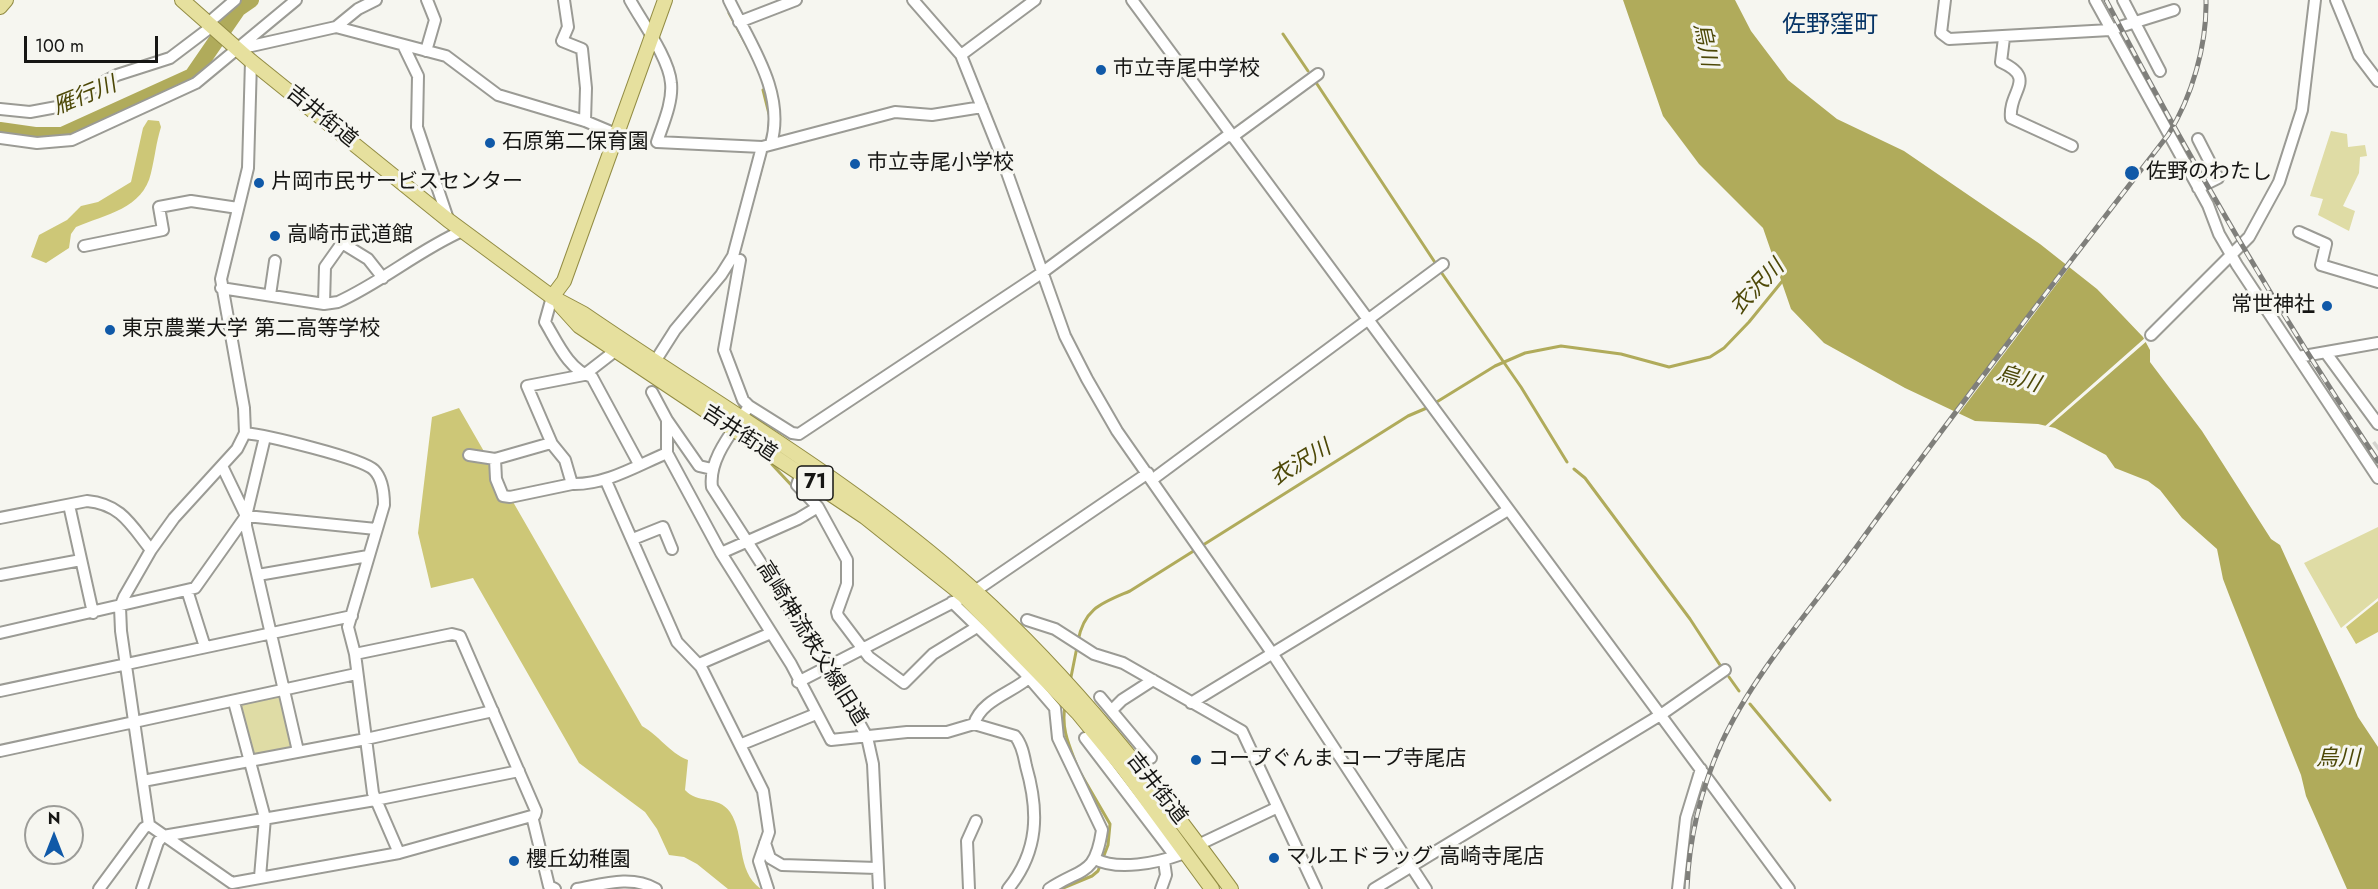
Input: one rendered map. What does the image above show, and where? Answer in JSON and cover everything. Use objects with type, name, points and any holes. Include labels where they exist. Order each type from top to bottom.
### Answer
[{"type":"main road","points":[[0,7],[6,0]]},
{"type":"main road","name":"71","points":[[182,0],[236,47]]},
{"type":"main road","points":[[552,297],[564,281],[665,0]]},
{"type":"main road","name":"吉井街道","points":[[236,47],[462,231],[552,297],[654,363],[801,473],[874,524],[1061,675],[1137,764],[1231,889]]},
{"type":"main road","name":"吉井街道","points":[[552,297],[579,326],[615,351],[869,507],[963,596],[1078,713],[1124,770],[1180,854],[1212,889]]},
{"type":"street","points":[[0,109],[30,112],[57,107],[117,75],[170,58],[212,27],[235,0]]},
{"type":"street","points":[[0,138],[37,143],[72,140],[196,83],[236,47],[296,0]]},
{"type":"street","points":[[336,27],[358,9],[376,0]]},
{"type":"street","points":[[426,51],[435,20],[427,0]]},
{"type":"street","points":[[564,0],[568,27],[562,41],[582,49],[586,88],[585,121]]},
{"type":"street","points":[[630,0],[652,39],[672,82],[657,142],[766,145],[895,112],[932,115],[982,107]]},
{"type":"street","points":[[654,363],[675,330],[722,275],[733,256],[775,122],[763,65],[729,0]]},
{"type":"street","points":[[740,22],[796,0]]},
{"type":"street","points":[[914,0],[961,55],[1065,336],[1118,431],[1272,653],[1426,889]]},
{"type":"street","points":[[961,55],[1035,0]]},
{"type":"street","points":[[1132,0],[1508,510],[1662,714],[1789,889]]},
{"type":"street","points":[[1945,0],[1941,33],[1943,37],[1949,39],[2004,38],[2110,30],[2174,10]]},
{"type":"street","points":[[2095,0],[2198,188],[2231,255],[2378,478]]},
{"type":"street","points":[[2123,0],[2160,71]]},
{"type":"street","points":[[2151,335],[2249,237],[2279,182],[2289,157],[2307,87],[2315,0]]},
{"type":"street","points":[[2336,0],[2359,56],[2374,68],[2378,81]]},
{"type":"street","points":[[236,47],[336,27],[446,56],[498,95],[585,121],[616,134]]},
{"type":"street","points":[[2004,38],[2001,62],[2018,71],[2021,79],[2011,118],[2072,146]]},
{"type":"street","points":[[403,45],[418,76],[417,127],[448,220]]},
{"type":"street","points":[[251,61],[248,168],[225,256],[221,288],[244,408],[245,433],[237,449],[174,518],[151,550],[120,607],[125,663],[149,825],[232,883],[399,853],[532,816],[536,810],[462,640],[457,635],[355,654]]},
{"type":"street","points":[[740,260],[724,350],[743,400],[792,433],[799,434],[1043,272],[1318,74]]},
{"type":"street","points":[[2198,139],[2218,178],[2198,188]]},
{"type":"street","points":[[84,246],[163,230],[159,207],[191,201],[238,208]]},
{"type":"street","points":[[221,288],[324,304],[338,302],[422,255],[437,242],[462,231]]},
{"type":"street","points":[[2299,232],[2326,244],[2321,265],[2378,282]]},
{"type":"street","points":[[324,304],[325,267],[342,243],[368,259],[382,278]]},
{"type":"street","points":[[270,296],[276,261]]},
{"type":"street","points":[[798,682],[963,596],[1150,476],[1443,264]]},
{"type":"street","points":[[552,297],[545,322],[560,348],[584,375]]},
{"type":"street","points":[[2298,357],[2378,343]]},
{"type":"street","points":[[584,375],[615,351]]},
{"type":"street","points":[[2326,353],[2378,424]]},
{"type":"street","points":[[572,484],[564,460],[551,443],[527,386],[584,375],[592,377],[639,464]]},
{"type":"street","points":[[652,392],[699,466],[712,469],[749,406]]},
{"type":"street","points":[[668,420],[667,453],[721,554],[771,633],[831,740],[907,732],[947,732],[974,724],[1016,736],[1034,794],[1036,816],[1032,838],[1016,879],[1008,889]]},
{"type":"street","points":[[245,433],[356,460],[374,469],[380,479],[384,505],[348,627],[355,654],[375,800],[399,853]]},
{"type":"street","points":[[265,437],[246,516],[246,526],[298,752]]},
{"type":"street","points":[[469,455],[495,459],[551,443]]},
{"type":"street","points":[[495,459],[496,479],[503,495],[510,497],[572,484],[606,481],[667,453]]},
{"type":"street","points":[[222,466],[246,516]]},
{"type":"street","name":"高崎神流秩父線旧道","points":[[712,469],[712,486],[827,666],[867,737],[873,764],[879,889]]},
{"type":"street","points":[[801,473],[797,485],[818,507],[849,568],[847,584],[837,612],[838,616],[869,657],[904,683],[933,654],[977,627]]},
{"type":"street","points":[[606,481],[676,642],[699,664],[742,744],[764,791],[769,824],[759,861],[768,889]]},
{"type":"street","points":[[0,518],[69,504],[97,502],[120,512],[151,550]]},
{"type":"street","points":[[69,504],[93,613]]},
{"type":"street","points":[[721,554],[747,540],[798,519],[818,507]]},
{"type":"street","points":[[1191,703],[1508,510]]},
{"type":"street","points":[[246,516],[376,529]]},
{"type":"street","points":[[0,633],[195,588],[246,516]]},
{"type":"street","points":[[633,539],[663,527],[672,549]]},
{"type":"street","points":[[258,575],[368,556]]},
{"type":"street","points":[[0,575],[81,560]]},
{"type":"street","points":[[187,590],[205,647]]},
{"type":"street","points":[[963,596],[977,627],[1030,677],[1056,708],[1058,738],[1076,781],[1097,816],[1102,830],[1095,859],[1083,873],[1049,889]]},
{"type":"street","points":[[0,691],[352,616]]},
{"type":"street","points":[[1027,620],[1068,637],[1094,654],[1123,663],[1242,731],[1248,737],[1276,808],[1297,844],[1316,889]]},
{"type":"street","points":[[699,664],[771,633]]},
{"type":"street","points":[[1374,889],[1662,714],[1725,670]]},
{"type":"street","points":[[0,751],[284,692],[356,674]]},
{"type":"street","points":[[974,724],[990,702],[1030,677]]},
{"type":"street","points":[[1112,710],[1122,700],[1153,680]]},
{"type":"street","points":[[1100,698],[1151,758]]},
{"type":"street","points":[[234,702],[264,818],[260,877]]},
{"type":"street","points":[[142,781],[366,739],[493,711]]},
{"type":"street","points":[[742,744],[816,714]]},
{"type":"street","points":[[1085,738],[1180,854],[1164,861],[1108,865],[1095,859]]},
{"type":"street","points":[[1678,889],[1686,818],[1701,769]]},
{"type":"street","points":[[142,889],[158,842],[163,836],[375,800],[519,771]]},
{"type":"street","points":[[1198,845],[1276,808]]},
{"type":"street","points":[[532,816],[549,886],[555,889]]},
{"type":"street","points":[[969,889],[967,841],[976,821]]},
{"type":"street","points":[[99,889],[144,828],[149,825]]},
{"type":"street","points":[[765,843],[773,862],[782,865],[877,868]]},
{"type":"street","points":[[1161,889],[1166,874],[1164,861]]},
{"type":"street","points":[[577,889],[623,880],[642,881],[656,889]]},
{"type":"shaded area","points":[[148,120],[159,121],[161,127],[151,173],[140,195],[122,209],[76,227],[71,234],[69,248],[46,263],[31,257],[39,235],[67,220],[81,206],[98,202],[131,182],[143,128]]},
{"type":"shaded area","points":[[2331,131],[2347,134],[2348,147],[2365,145],[2367,156],[2360,157],[2359,173],[2343,206],[2355,211],[2349,231],[2318,215],[2323,199],[2310,196]]},
{"type":"shaded area","points":[[459,408],[642,726],[675,753],[688,760],[685,790],[695,797],[720,803],[730,812],[738,831],[747,872],[761,889],[728,889],[697,864],[684,857],[669,855],[657,829],[645,812],[579,763],[473,578],[431,588],[418,533],[432,417]]},
{"type":"shaded area","points":[[2378,527],[2378,598],[2341,628],[2304,563]]},
{"type":"shaded area","points":[[2378,601],[2378,632],[2356,644],[2346,627]]},
{"type":"shaded area","points":[[279,695],[282,697],[293,748],[254,756],[251,754],[241,704]]},
{"type":"water","name":"烏川","points":[[1623,0],[1735,0],[1751,31],[1788,80],[1837,119],[1904,151],[2040,244],[2097,289],[2143,337],[2150,350],[2150,362],[2202,431],[2271,539],[2280,545],[2358,717],[2378,747],[2378,889],[2347,889],[2306,796],[2301,775],[2231,600],[2223,579],[2217,549],[2182,518],[2160,490],[2148,481],[2115,468],[2106,455],[2055,428],[2038,424],[1975,421],[1905,388],[1824,343],[1791,309],[1763,228],[1699,164],[1663,116]]},
{"type":"pier","points":[[2068,263],[2071,265],[1957,416],[1953,414]]},
{"type":"pier","points":[[2146,337],[2148,340],[2046,429],[2043,428]]},
{"type":"waterway","name":"雁行川","points":[[0,130],[35,135],[62,135],[192,76],[238,9],[251,0]]},
{"type":"waterway","points":[[729,13],[754,59]]},
{"type":"waterway","points":[[1283,34],[1308,71]]},
{"type":"waterway","points":[[1317,84],[1436,264]]},
{"type":"waterway","points":[[763,90],[769,114]]},
{"type":"waterway","points":[[755,193],[767,147]]},
{"type":"waterway","points":[[1441,272],[1521,387],[1567,462]]},
{"type":"waterway","name":"衣沢川","points":[[1435,403],[1495,366],[1525,353],[1561,346],[1621,354],[1669,367],[1710,357],[1724,348],[1749,322],[1784,279]]},
{"type":"waterway","points":[[737,399],[743,412]]},
{"type":"waterway","name":"衣沢川","points":[[1078,641],[1085,621],[1103,603],[1130,591],[1408,416],[1429,407]]},
{"type":"waterway","points":[[766,458],[794,488]]},
{"type":"waterway","points":[[1574,469],[1585,478],[1690,619],[1720,665]]},
{"type":"waterway","points":[[830,539],[837,552]]},
{"type":"waterway","name":"衣沢川","points":[[1070,682],[1077,647]]},
{"type":"waterway","points":[[1729,677],[1739,691]]},
{"type":"waterway","points":[[1750,704],[1830,800]]},
{"type":"waterway","name":"衣沢川","points":[[1065,706],[1065,730],[1077,766]]},
{"type":"waterway","name":"衣沢川","points":[[1061,889],[1092,876],[1098,871],[1108,845],[1110,824],[1081,774]]},
{"type":"tunnel","points":[[2363,456],[2378,445]]},
{"type":"railway","points":[[2106,0],[2169,118],[2270,292],[2378,461]]},
{"type":"railway","points":[[1687,889],[1693,833],[1702,796],[1721,744],[1749,693],[1765,668],[2010,341],[2168,135],[2184,104],[2196,70],[2204,35],[2206,0]]},
{"type":"place","name":"市立寺尾中学校","points":[[1101,70]]},
{"type":"place","name":"石原第二保育園","points":[[490,143]]},
{"type":"place","name":"市立寺尾小学校","points":[[855,164]]},
{"type":"place","name":"佐野のわたし","points":[[2132,173]]},
{"type":"place","name":"片岡市民サービスセンター","points":[[259,183]]},
{"type":"place","name":"高崎市武道館","points":[[275,236]]},
{"type":"place","name":"常世神社","points":[[2327,306]]},
{"type":"place","name":"東京農業大学 第二高等学校","points":[[110,330]]},
{"type":"place","name":"コープぐんま コープ寺尾店","points":[[1196,760]]},
{"type":"place","name":"マルエドラッグ 高崎寺尾店","points":[[1274,858]]},
{"type":"place","name":"櫻丘幼稚園","points":[[514,861]]},
{"type":"district","name":"佐野窪町","points":[[1830,26]]}]
